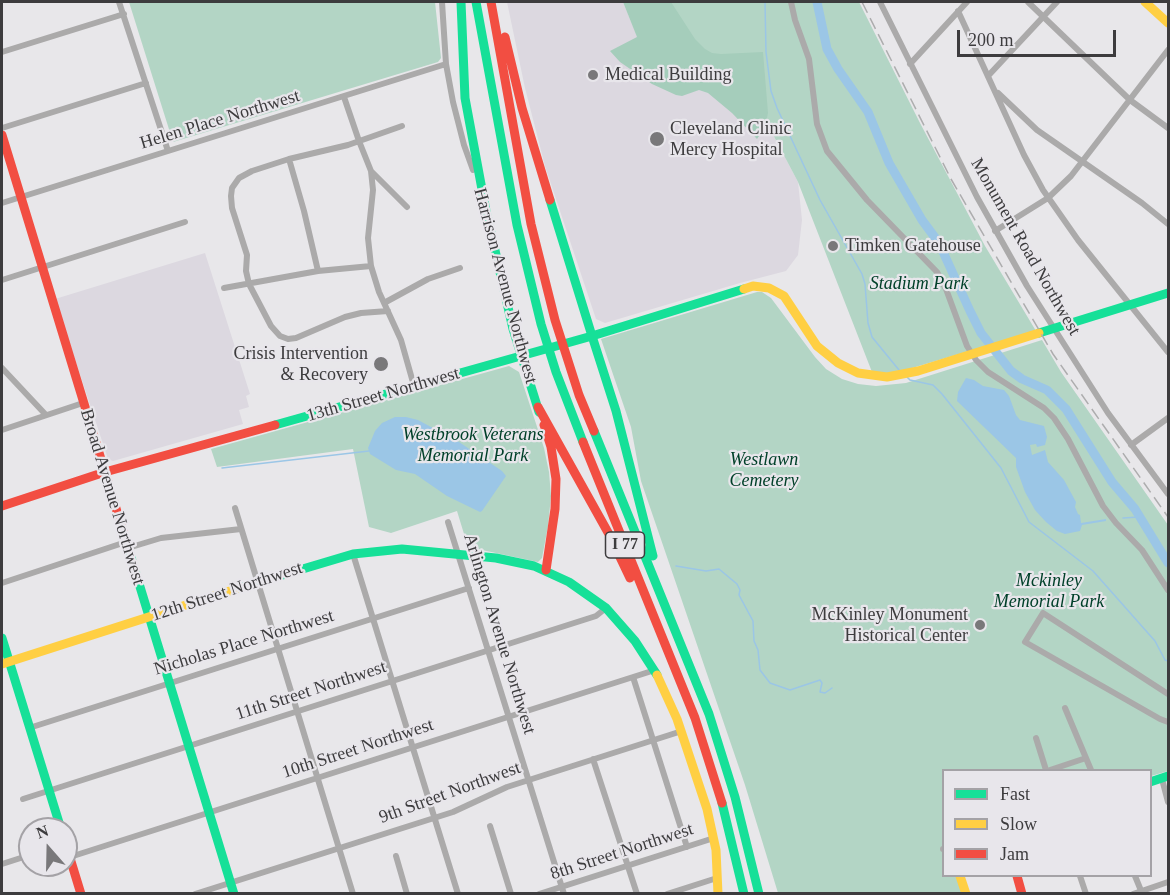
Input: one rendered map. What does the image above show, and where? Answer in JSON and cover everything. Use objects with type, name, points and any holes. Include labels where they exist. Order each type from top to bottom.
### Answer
[{"type":"main road","points":[[461,2],[466,106],[486,211]]},
{"type":"main road","name":"I 77","points":[[476,2],[521,245],[541,324],[556,372],[695,718],[721,800],[744,894]]},
{"type":"main road","name":"I 77","points":[[491,2],[533,232],[555,320],[586,413],[692,670],[729,777],[759,894]]},
{"type":"main road","points":[[498,2],[517,91],[616,411],[651,550],[687,644],[692,670]]},
{"type":"main road","points":[[1145,2],[1168,23]]},
{"type":"main road","name":"Broad Avenue Northwest","points":[[2,135],[234,894]]},
{"type":"main road","name":"Harrison Avenue Northwest","points":[[486,211],[508,312],[551,447],[556,479],[555,509],[546,570]]},
{"type":"main road","name":"13th Street Northwest","points":[[2,506],[105,472],[592,336],[749,287],[765,287],[778,292],[786,298],[818,346],[838,363],[867,375],[895,377],[976,354]]},
{"type":"main road","points":[[976,354],[1168,293]]},
{"type":"main road","points":[[538,407],[610,536],[672,675],[695,718]]},
{"type":"main road","name":"12th Street Northwest","points":[[5,663],[258,582],[354,554],[402,549],[496,558],[546,570],[576,586],[606,608]]},
{"type":"main road","points":[[606,608],[635,640],[655,670],[681,731],[703,794],[714,838],[718,894]]},
{"type":"main road","points":[[2,638],[5,663],[29,728],[57,817]]},
{"type":"main road","points":[[76,877],[81,894]]},
{"type":"main road","points":[[960,877],[966,894]]},
{"type":"main road","points":[[1017,877],[1022,894]]},
{"type":"street","points":[[119,2],[168,151]]},
{"type":"street","name":"Harrison Avenue Northwest","points":[[442,2],[446,64],[459,126],[486,211]]},
{"type":"street","points":[[791,2],[809,58],[817,124],[822,142],[835,163],[937,272],[976,354],[988,372],[1044,408],[1054,418],[1103,506],[1149,558],[1168,590]]},
{"type":"street","name":"Monument Road Northwest","points":[[880,2],[995,231],[1054,330],[1131,445],[1168,494]]},
{"type":"street","points":[[910,64],[968,2]]},
{"type":"street","points":[[1028,2],[1130,100],[1168,128]]},
{"type":"street","points":[[988,76],[1057,2]]},
{"type":"street","points":[[958,11],[1024,155],[1048,198],[1078,240],[1168,352]]},
{"type":"street","points":[[2,52],[124,15]]},
{"type":"street","points":[[995,231],[1048,198],[1083,162],[1168,50]]},
{"type":"street","name":"Helen Place Northwest","points":[[2,203],[446,64]]},
{"type":"street","points":[[2,128],[146,83]]},
{"type":"street","points":[[994,88],[1024,120],[1142,203],[1168,224]]},
{"type":"street","points":[[344,96],[371,171],[373,190],[369,229],[371,266],[384,303],[401,340],[414,386]]},
{"type":"street","points":[[388,311],[345,317],[301,337],[288,339],[280,336],[273,330],[249,284],[246,271],[247,255],[232,208],[231,192],[234,185],[245,174],[402,126]]},
{"type":"street","points":[[289,159],[318,271]]},
{"type":"street","points":[[371,171],[407,207]]},
{"type":"street","points":[[2,280],[185,222]]},
{"type":"street","points":[[224,288],[318,271],[371,266]]},
{"type":"street","points":[[384,303],[428,279],[460,268]]},
{"type":"street","points":[[2,369],[46,415]]},
{"type":"street","points":[[2,430],[83,403]]},
{"type":"street","points":[[1131,445],[1168,418]]},
{"type":"street","points":[[235,508],[353,894]]},
{"type":"street","name":"Arlington Avenue Northwest","points":[[448,522],[563,890]]},
{"type":"street","points":[[2,583],[127,545],[161,538],[241,529]]},
{"type":"street","points":[[354,554],[458,894]]},
{"type":"street","name":"Nicholas Place Northwest","points":[[29,728],[469,588]]},
{"type":"street","name":"11th Street Northwest","points":[[23,798],[596,616],[606,608]]},
{"type":"street","points":[[1168,694],[1043,613],[1025,642],[1168,722]]},
{"type":"street","name":"10th Street Northwest","points":[[78,854],[655,670]]},
{"type":"street","points":[[633,677],[687,847]]},
{"type":"street","points":[[1065,708],[1090,769]]},
{"type":"street","name":"9th Street Northwest","points":[[195,894],[453,812],[507,787],[681,731]]},
{"type":"street","points":[[1036,738],[1047,769]]},
{"type":"street","points":[[1054,769],[1086,758]]},
{"type":"street","points":[[593,759],[637,894]]},
{"type":"street","points":[[1165,777],[1168,802]]},
{"type":"street","points":[[490,826],[511,894]]},
{"type":"street","name":"8th Street Northwest","points":[[539,894],[563,890],[714,838]]},
{"type":"street","points":[[396,856],[407,894]]},
{"type":"street","points":[[2,864],[18,859]]},
{"type":"street","points":[[1080,877],[1086,894]]},
{"type":"street","points":[[1135,877],[1142,892]]},
{"type":"street","points":[[667,894],[717,878]]},
{"type":"street","points":[[1133,894],[1168,882]]},
{"type":"shaded area","name":"Cleveland Clinic Mercy Hospital","points":[[507,2],[623,2],[638,38],[750,91],[798,182],[802,220],[798,255],[786,271],[605,323],[596,319],[545,166],[525,88]]},
{"type":"shaded area","points":[[205,253],[250,394],[246,396],[249,407],[239,410],[243,424],[113,461],[108,459],[55,299]]},
{"type":"green space","points":[[129,2],[435,2],[441,58],[438,62],[173,142]]},
{"type":"green space","name":"Stadium Park","points":[[623,2],[859,2],[985,246],[1036,331],[892,374],[872,372],[798,182],[750,91]]},
{"type":"green space","points":[[623,2],[671,2],[695,39],[712,53],[763,52],[768,113],[765,127],[757,139],[732,113],[708,93],[699,90],[682,96],[676,95],[652,84],[620,62],[610,51],[637,37]]},
{"type":"green space","name":"Westlawn Cemetery","points":[[762,292],[771,298],[826,369],[842,379],[858,384],[876,386],[906,383],[1042,340],[1061,372],[1168,525],[1168,771],[1152,776],[1152,769],[942,769],[942,877],[957,877],[962,893],[778,893],[745,785],[641,481],[631,427],[601,339]]},
{"type":"green space","name":"Westbrook Veterans Memorial Park","points":[[509,366],[519,372],[544,448],[549,472],[551,496],[548,526],[542,558],[538,562],[468,547],[457,511],[391,533],[369,527],[353,449],[217,467],[211,449]]},
{"type":"water","points":[[966,378],[983,386],[1004,390],[1020,420],[1044,426],[1047,437],[1045,445],[1037,447],[1036,444],[1030,445],[1032,455],[1045,450],[1048,462],[1064,480],[1076,502],[1075,507],[1080,515],[1081,523],[1106,519],[1106,521],[1082,525],[1080,531],[1065,534],[1046,522],[1035,510],[1025,492],[1016,467],[1016,458],[957,401],[958,392]]},
{"type":"water","points":[[395,417],[418,420],[459,442],[502,471],[506,476],[482,511],[447,496],[415,474],[396,470],[370,454],[368,448],[375,431],[382,423]]},
{"type":"waterway","points":[[765,2],[766,52],[771,91],[777,108],[820,200],[862,274],[872,337],[899,370]]},
{"type":"waterway","points":[[817,2],[827,49],[868,112],[889,163],[922,220],[939,243],[981,333],[1011,371],[1022,379],[1047,390],[1066,409],[1112,482],[1135,509],[1168,563]]},
{"type":"waterway","points":[[907,377],[910,380],[933,385],[942,394],[1001,468],[1029,522],[1093,571],[1155,641],[1165,660],[1168,661]]},
{"type":"waterway","points":[[222,468],[369,451]]},
{"type":"waterway","points":[[1123,518],[1139,517]]},
{"type":"waterway","points":[[676,566],[706,571],[719,569],[737,584],[740,590],[739,595],[753,621],[754,641],[758,650],[760,670],[770,683],[790,690],[820,680],[822,683],[820,692],[825,693],[832,688]]},
{"type":"railway","points":[[862,2],[951,179],[1053,354],[1168,517]]},
{"type":"traffic: fast","points":[[461,2],[465,98],[486,211]]},
{"type":"traffic: fast","points":[[476,2],[517,225],[541,324],[556,372],[583,442]]},
{"type":"traffic: fast","points":[[550,200],[592,336]]},
{"type":"traffic: fast","points":[[486,211],[513,329],[539,412]]},
{"type":"traffic: fast","points":[[275,425],[592,336],[744,289]]},
{"type":"traffic: fast","points":[[1039,333],[1168,293]]},
{"type":"traffic: fast","points":[[592,336],[616,411],[653,556]]},
{"type":"traffic: fast","points":[[594,431],[709,714],[735,797],[759,894]]},
{"type":"traffic: fast","points":[[126,541],[234,894]]},
{"type":"traffic: fast","points":[[239,588],[353,554],[402,549],[496,558],[534,566],[569,582],[606,608],[635,641],[657,675]]},
{"type":"traffic: fast","points":[[2,638],[57,817]]},
{"type":"traffic: fast","points":[[1152,781],[1168,776]]},
{"type":"traffic: fast","points":[[722,803],[744,894]]},
{"type":"traffic: slow","points":[[1145,2],[1168,23]]},
{"type":"traffic: slow","points":[[744,289],[753,286],[769,288],[784,296],[817,346],[838,363],[858,373],[887,377],[918,371],[1039,333]]},
{"type":"traffic: slow","points":[[2,664],[239,588]]},
{"type":"traffic: slow","points":[[657,675],[677,719],[707,809],[716,850],[718,894]]},
{"type":"traffic: slow","points":[[960,877],[966,894]]},
{"type":"traffic: jam","points":[[491,2],[531,224],[555,320],[579,395],[594,431]]},
{"type":"traffic: jam","points":[[505,37],[522,108],[550,200]]},
{"type":"traffic: jam","points":[[2,135],[126,541]]},
{"type":"traffic: jam","points":[[538,407],[610,536],[630,578]]},
{"type":"traffic: jam","points":[[2,506],[105,472],[275,425]]},
{"type":"traffic: jam","points":[[544,425],[551,447],[556,479],[555,509],[546,570]]},
{"type":"traffic: jam","points":[[583,442],[695,718],[722,803]]},
{"type":"traffic: jam","points":[[76,877],[81,894]]},
{"type":"traffic: jam","points":[[1017,877],[1022,894]]},
{"type":"place","name":"Medical Building","points":[[593,75]]},
{"type":"place","name":"Cleveland Clinic Mercy Hospital","points":[[657,139]]},
{"type":"place","name":"Timken Gatehouse","points":[[833,246]]},
{"type":"place","name":"Crisis Intervention & Recovery","points":[[381,364]]},
{"type":"place","name":"McKinley Monument Historical Center","points":[[980,625]]},
{"type":"park label","name":"Mckinley Memorial Park","points":[[1049,591]]}]
